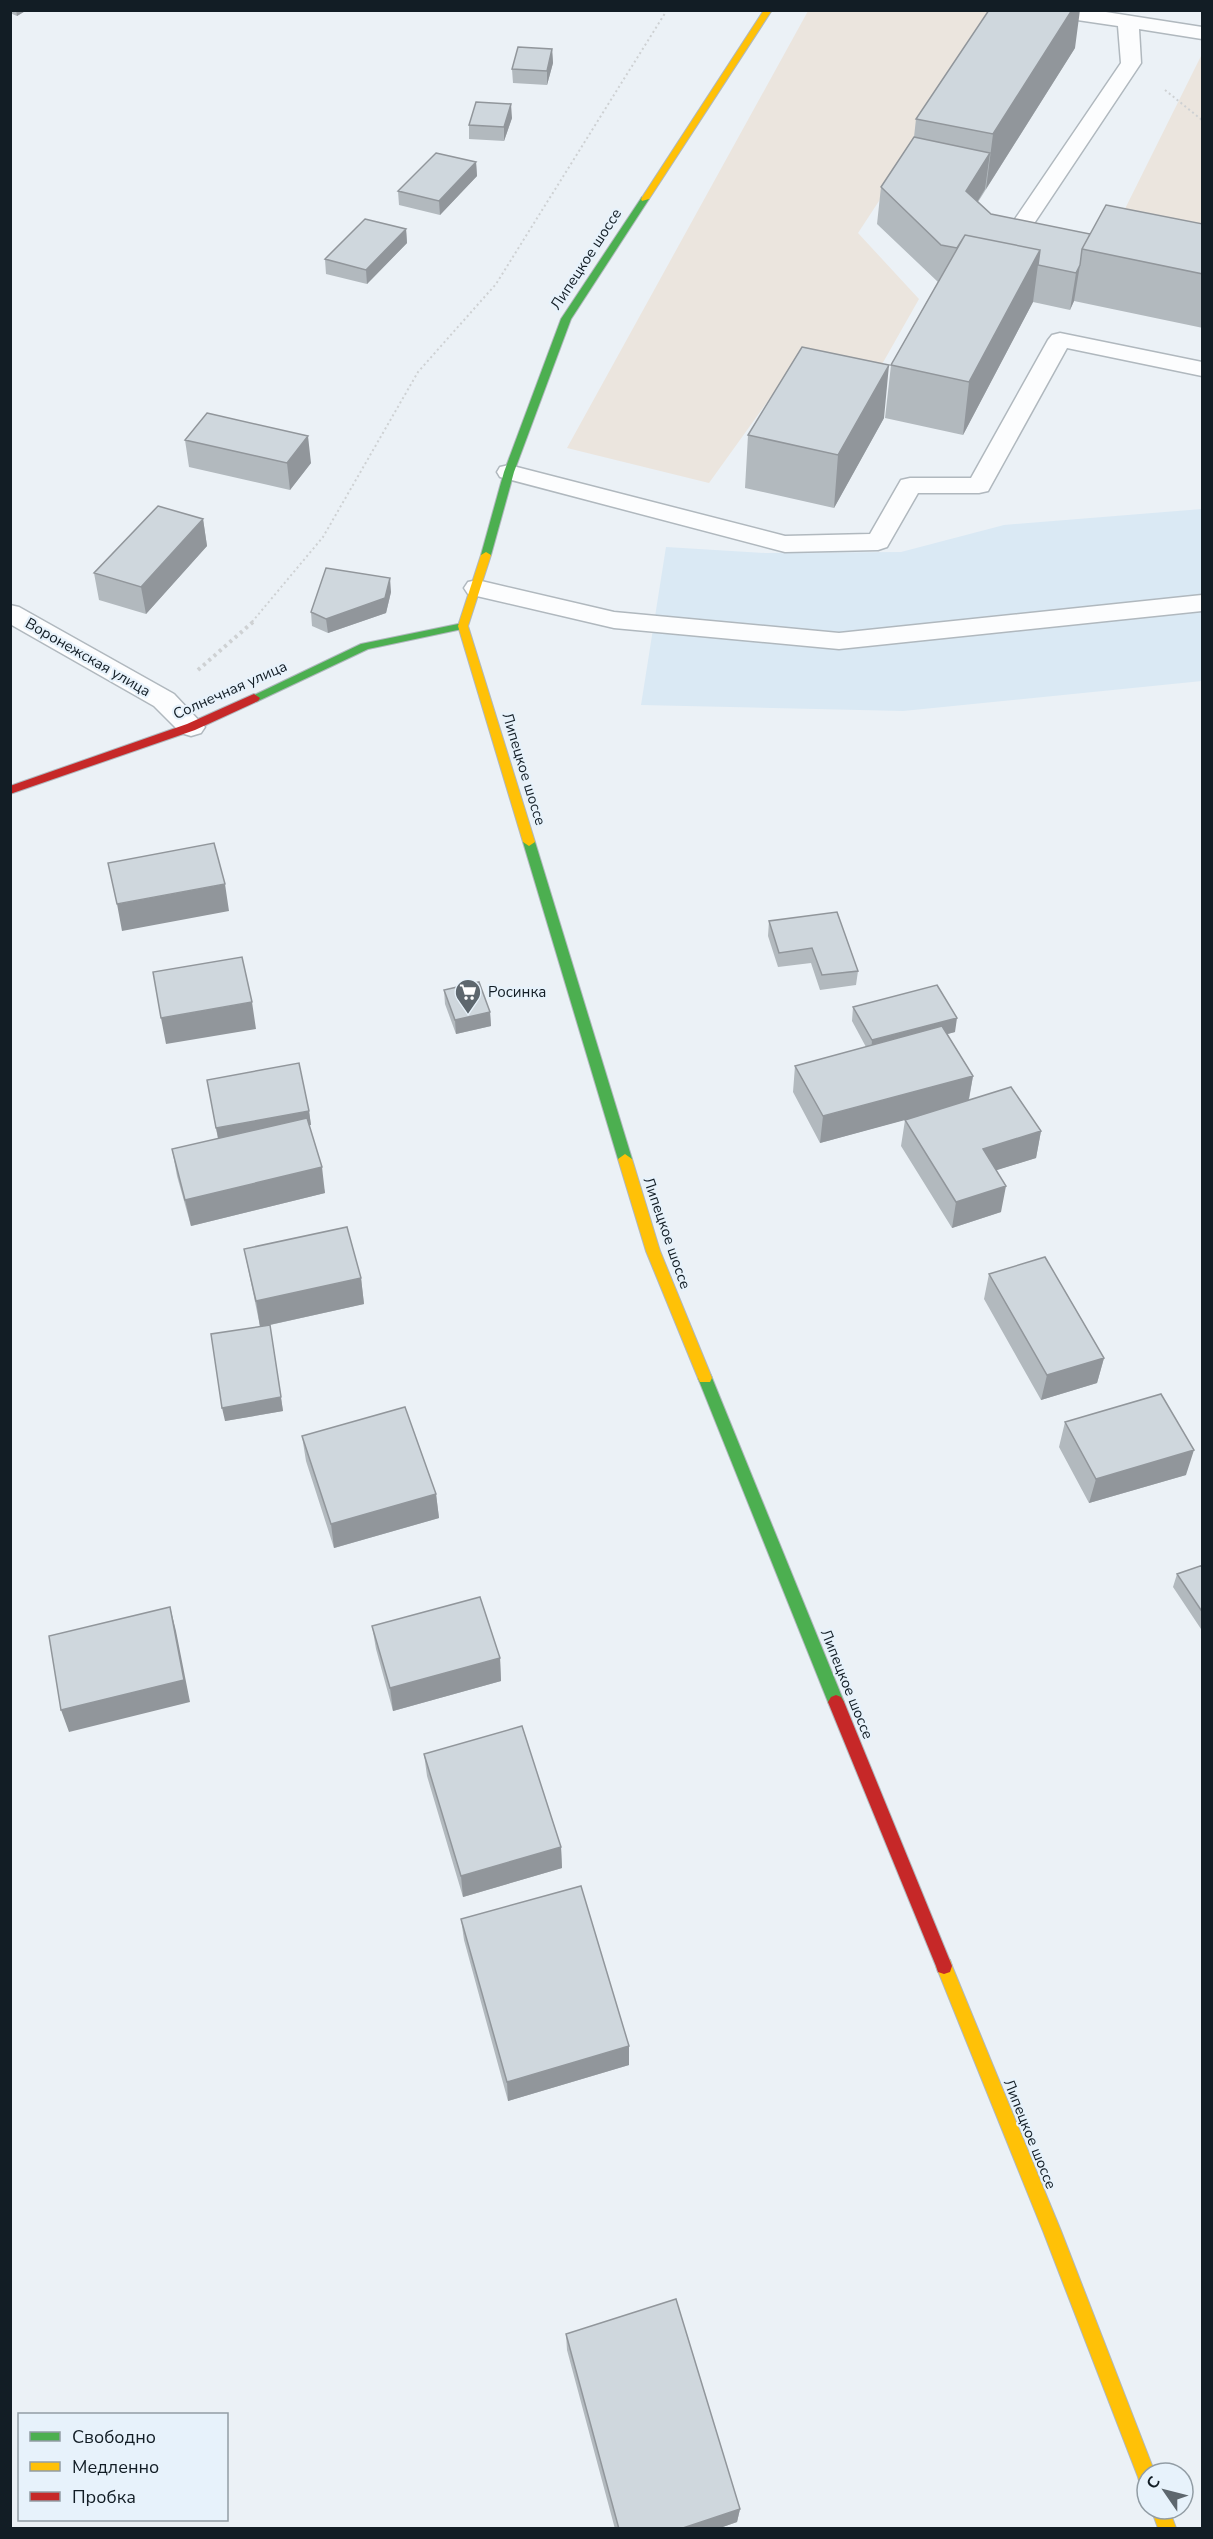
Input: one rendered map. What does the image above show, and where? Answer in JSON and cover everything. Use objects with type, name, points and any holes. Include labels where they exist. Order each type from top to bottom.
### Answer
[{"type":"main road","name":"Липецкое шоссе","points":[[768,10],[566,319],[509,472],[477,588],[464,626],[652,1251],[1052,2231],[1141,2461]]},
{"type":"main road","name":"Солнечная улица","points":[[10,790],[191,727],[365,646],[464,626]]},
{"type":"street","points":[[1050,10],[1203,33]]},
{"type":"street","points":[[1007,247],[1131,63],[1128,22]]},
{"type":"street","points":[[509,472],[785,544],[878,542],[910,485],[979,486],[1060,340],[1203,369]]},
{"type":"street","points":[[477,588],[614,620],[839,641],[1203,603]]},
{"type":"street","name":"Воронежская улица","points":[[10,613],[164,700],[191,727]]},
{"type":"path","points":[[164,700],[250,625],[323,537],[418,372],[496,284],[667,10]]},
{"type":"shaded area","points":[[988,10],[1003,12],[858,233],[919,299],[864,396],[783,380],[709,483],[567,448],[808,11]]},
{"type":"shaded area","points":[[1202,54],[1202,265],[1107,245]]},
{"type":"shaded area","points":[[1202,509],[1202,681],[903,711],[641,705],[666,547],[765,553],[901,552],[1004,525]]},
{"type":"building","points":[[989,10],[1072,10],[993,134],[916,119]]},
{"type":"building","points":[[518,47],[552,49],[547,71],[512,69]]},
{"type":"building","points":[[476,102],[511,104],[504,127],[469,125]]},
{"type":"building","points":[[914,137],[990,153],[966,191],[991,214],[1090,234],[1082,249],[1080,265],[1076,273],[1038,265],[1040,250],[965,235],[957,248],[941,245],[881,187]]},
{"type":"building","points":[[436,153],[476,162],[439,201],[398,191]]},
{"type":"building","points":[[1106,205],[1203,224],[1203,274],[1082,249]]},
{"type":"building","points":[[365,219],[406,229],[366,270],[325,259]]},
{"type":"building","points":[[965,235],[1040,250],[969,382],[891,365]]},
{"type":"building","points":[[802,347],[889,365],[838,455],[748,435]]},
{"type":"building","points":[[207,413],[308,436],[287,463],[185,440]]},
{"type":"building","points":[[158,506],[203,519],[141,587],[94,573]]},
{"type":"building","points":[[326,568],[390,578],[385,598],[326,619],[311,612]]},
{"type":"building","points":[[214,843],[225,884],[117,904],[108,863]]},
{"type":"building","points":[[837,912],[858,971],[822,975],[812,948],[779,953],[769,921]]},
{"type":"building","points":[[242,957],[252,1002],[161,1018],[153,972]]},
{"type":"building","points":[[479,982],[490,1012],[455,1020],[444,990]]},
{"type":"building","points":[[937,985],[957,1018],[872,1040],[853,1007]]},
{"type":"building","points":[[942,1026],[973,1076],[823,1116],[795,1066]]},
{"type":"building","points":[[299,1063],[309,1111],[216,1128],[207,1080]]},
{"type":"building","points":[[1011,1087],[1041,1131],[983,1149],[1006,1186],[956,1202],[905,1120]]},
{"type":"building","points":[[307,1118],[322,1167],[185,1200],[172,1149]]},
{"type":"building","points":[[347,1227],[361,1278],[256,1301],[244,1249]]},
{"type":"building","points":[[1045,1257],[1104,1358],[1047,1375],[989,1274]]},
{"type":"building","points":[[270,1325],[281,1397],[222,1408],[211,1334]]},
{"type":"building","points":[[1161,1394],[1194,1450],[1096,1479],[1065,1422]]},
{"type":"building","points":[[405,1407],[436,1494],[331,1524],[302,1436]]},
{"type":"building","points":[[1203,1565],[1203,1613],[1177,1574]]},
{"type":"building","points":[[480,1597],[500,1658],[390,1688],[372,1626]]},
{"type":"building","points":[[170,1607],[184,1680],[61,1710],[49,1636]]},
{"type":"building","points":[[522,1726],[561,1847],[461,1876],[424,1754]]},
{"type":"building","points":[[581,1886],[629,2046],[507,2082],[461,1919]]},
{"type":"building","points":[[676,2299],[740,2509],[680,2529],[619,2529],[566,2334]]},
{"type":"traffic: fast","points":[[486,555],[509,472],[566,319],[645,199]]},
{"type":"traffic: fast","points":[[254,698],[365,646],[463,626]]},
{"type":"traffic: fast","points":[[529,842],[625,1159]]},
{"type":"traffic: fast","points":[[705,1378],[836,1702]]},
{"type":"traffic: slow","points":[[645,199],[768,10]]},
{"type":"traffic: slow","points":[[486,555],[463,626],[529,842]]},
{"type":"traffic: slow","points":[[625,1159],[653,1251],[705,1378]]},
{"type":"traffic: slow","points":[[944,1966],[1052,2231],[1141,2461]]},
{"type":"traffic: slow","points":[[1164,2521],[1167,2528]]},
{"type":"traffic: jam","points":[[10,790],[191,727],[254,698]]},
{"type":"traffic: jam","points":[[836,1702],[944,1966]]},
{"type":"place","name":"Росинка","points":[[468,1015]]}]
